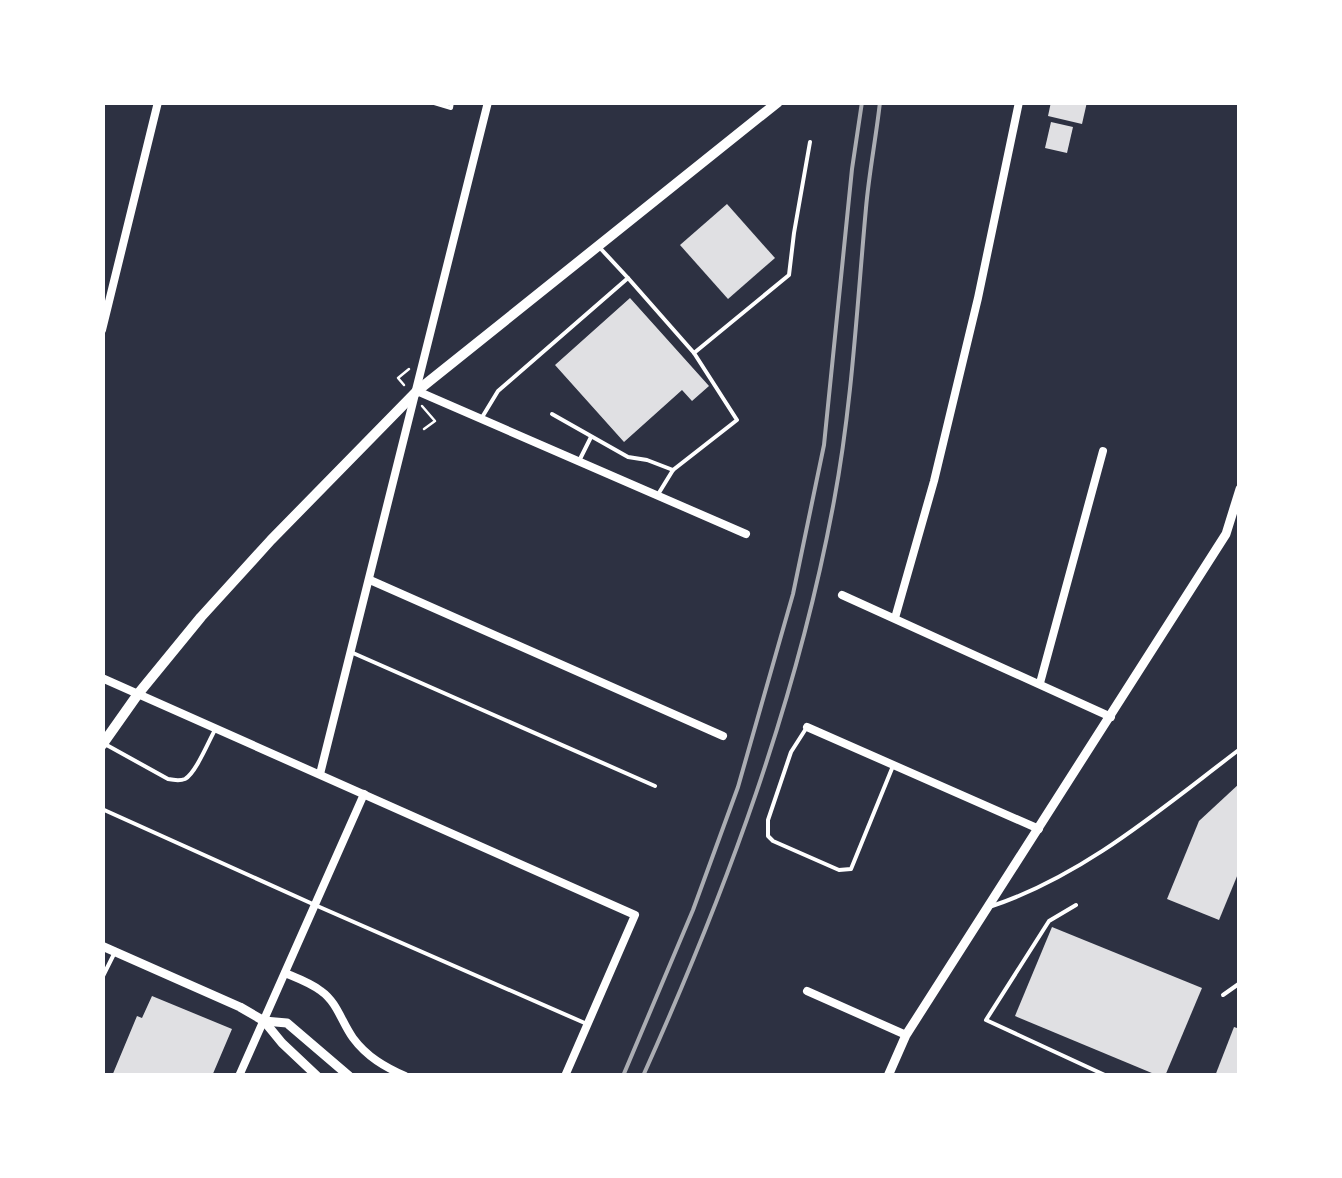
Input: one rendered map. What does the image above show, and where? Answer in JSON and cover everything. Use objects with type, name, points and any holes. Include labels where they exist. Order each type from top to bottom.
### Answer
[{"type":"main road","points":[[103,744],[201,617],[270,540],[417,392],[778,102]]},
{"type":"street","points":[[102,330],[158,102]]},
{"type":"street","points":[[320,774],[488,102]]},
{"type":"street","points":[[895,618],[934,481],[978,298],[1019,102]]},
{"type":"street","points":[[417,392],[746,534]]},
{"type":"street","points":[[1040,683],[1102,451]]},
{"type":"street","points":[[888,1076],[906,1036],[1226,534],[1240,489]]},
{"type":"street","points":[[370,580],[723,736]]},
{"type":"street","points":[[842,595],[1111,717]]},
{"type":"street","points":[[102,678],[636,915],[565,1076]]},
{"type":"street","points":[[807,727],[1038,829]]},
{"type":"street","points":[[239,1076],[364,794]]},
{"type":"street","points":[[102,946],[264,1020],[288,1023],[349,1076]]},
{"type":"street","points":[[285,972],[323,992],[368,1056],[406,1076]]},
{"type":"street","points":[[807,990],[906,1036]]},
{"type":"street","points":[[264,1020],[317,1076]]},
{"type":"lane","points":[[431,102],[450,108],[452,102]]},
{"type":"lane","points":[[694,353],[790,275],[810,142]]},
{"type":"lane","points":[[599,246],[694,353],[737,420],[673,470],[657,496]]},
{"type":"lane","points":[[481,419],[498,391],[628,278]]},
{"type":"lane","points":[[552,414],[628,457],[673,470]]},
{"type":"lane","points":[[578,462],[592,436]]},
{"type":"lane","points":[[351,652],[655,786]]},
{"type":"lane","points":[[807,727],[790,752],[767,830],[773,841],[804,855],[839,870],[850,868],[894,765]]},
{"type":"lane","points":[[103,744],[176,780],[192,772],[216,728]]},
{"type":"lane","points":[[987,907],[1024,895],[1074,868],[1240,750]]},
{"type":"lane","points":[[102,809],[587,1024]]},
{"type":"lane","points":[[1076,904],[1049,921],[986,1020],[1107,1076]]},
{"type":"lane","points":[[102,978],[116,952]]},
{"type":"lane","points":[[1223,994],[1240,984]]},
{"type":"path","points":[[398,378],[409,369]]},
{"type":"path","points":[[424,429],[435,420]]},
{"type":"building","points":[[1051,102],[1087,102],[1082,124],[1048,116]]},
{"type":"building","points":[[1051,122],[1073,127],[1067,153],[1045,148]]},
{"type":"building","points":[[727,204],[775,258],[728,299],[680,245]]},
{"type":"building","points":[[630,298],[709,386],[692,401],[682,390],[624,442],[555,365]]},
{"type":"building","points":[[1240,783],[1240,869],[1219,920],[1167,899],[1199,821]]},
{"type":"building","points":[[1052,927],[1202,988],[1165,1076],[1015,1016]]},
{"type":"building","points":[[152,996],[232,1029],[212,1076],[112,1076],[137,1016],[142,1018]]},
{"type":"building","points":[[1234,1027],[1240,1029],[1240,1076],[1215,1076]]},
{"type":"railway","points":[[623,1076],[693,910],[738,787],[793,594],[824,445],[862,102]]},
{"type":"railway","points":[[643,1076],[703,936],[756,794],[819,576],[845,428],[880,102]]}]
